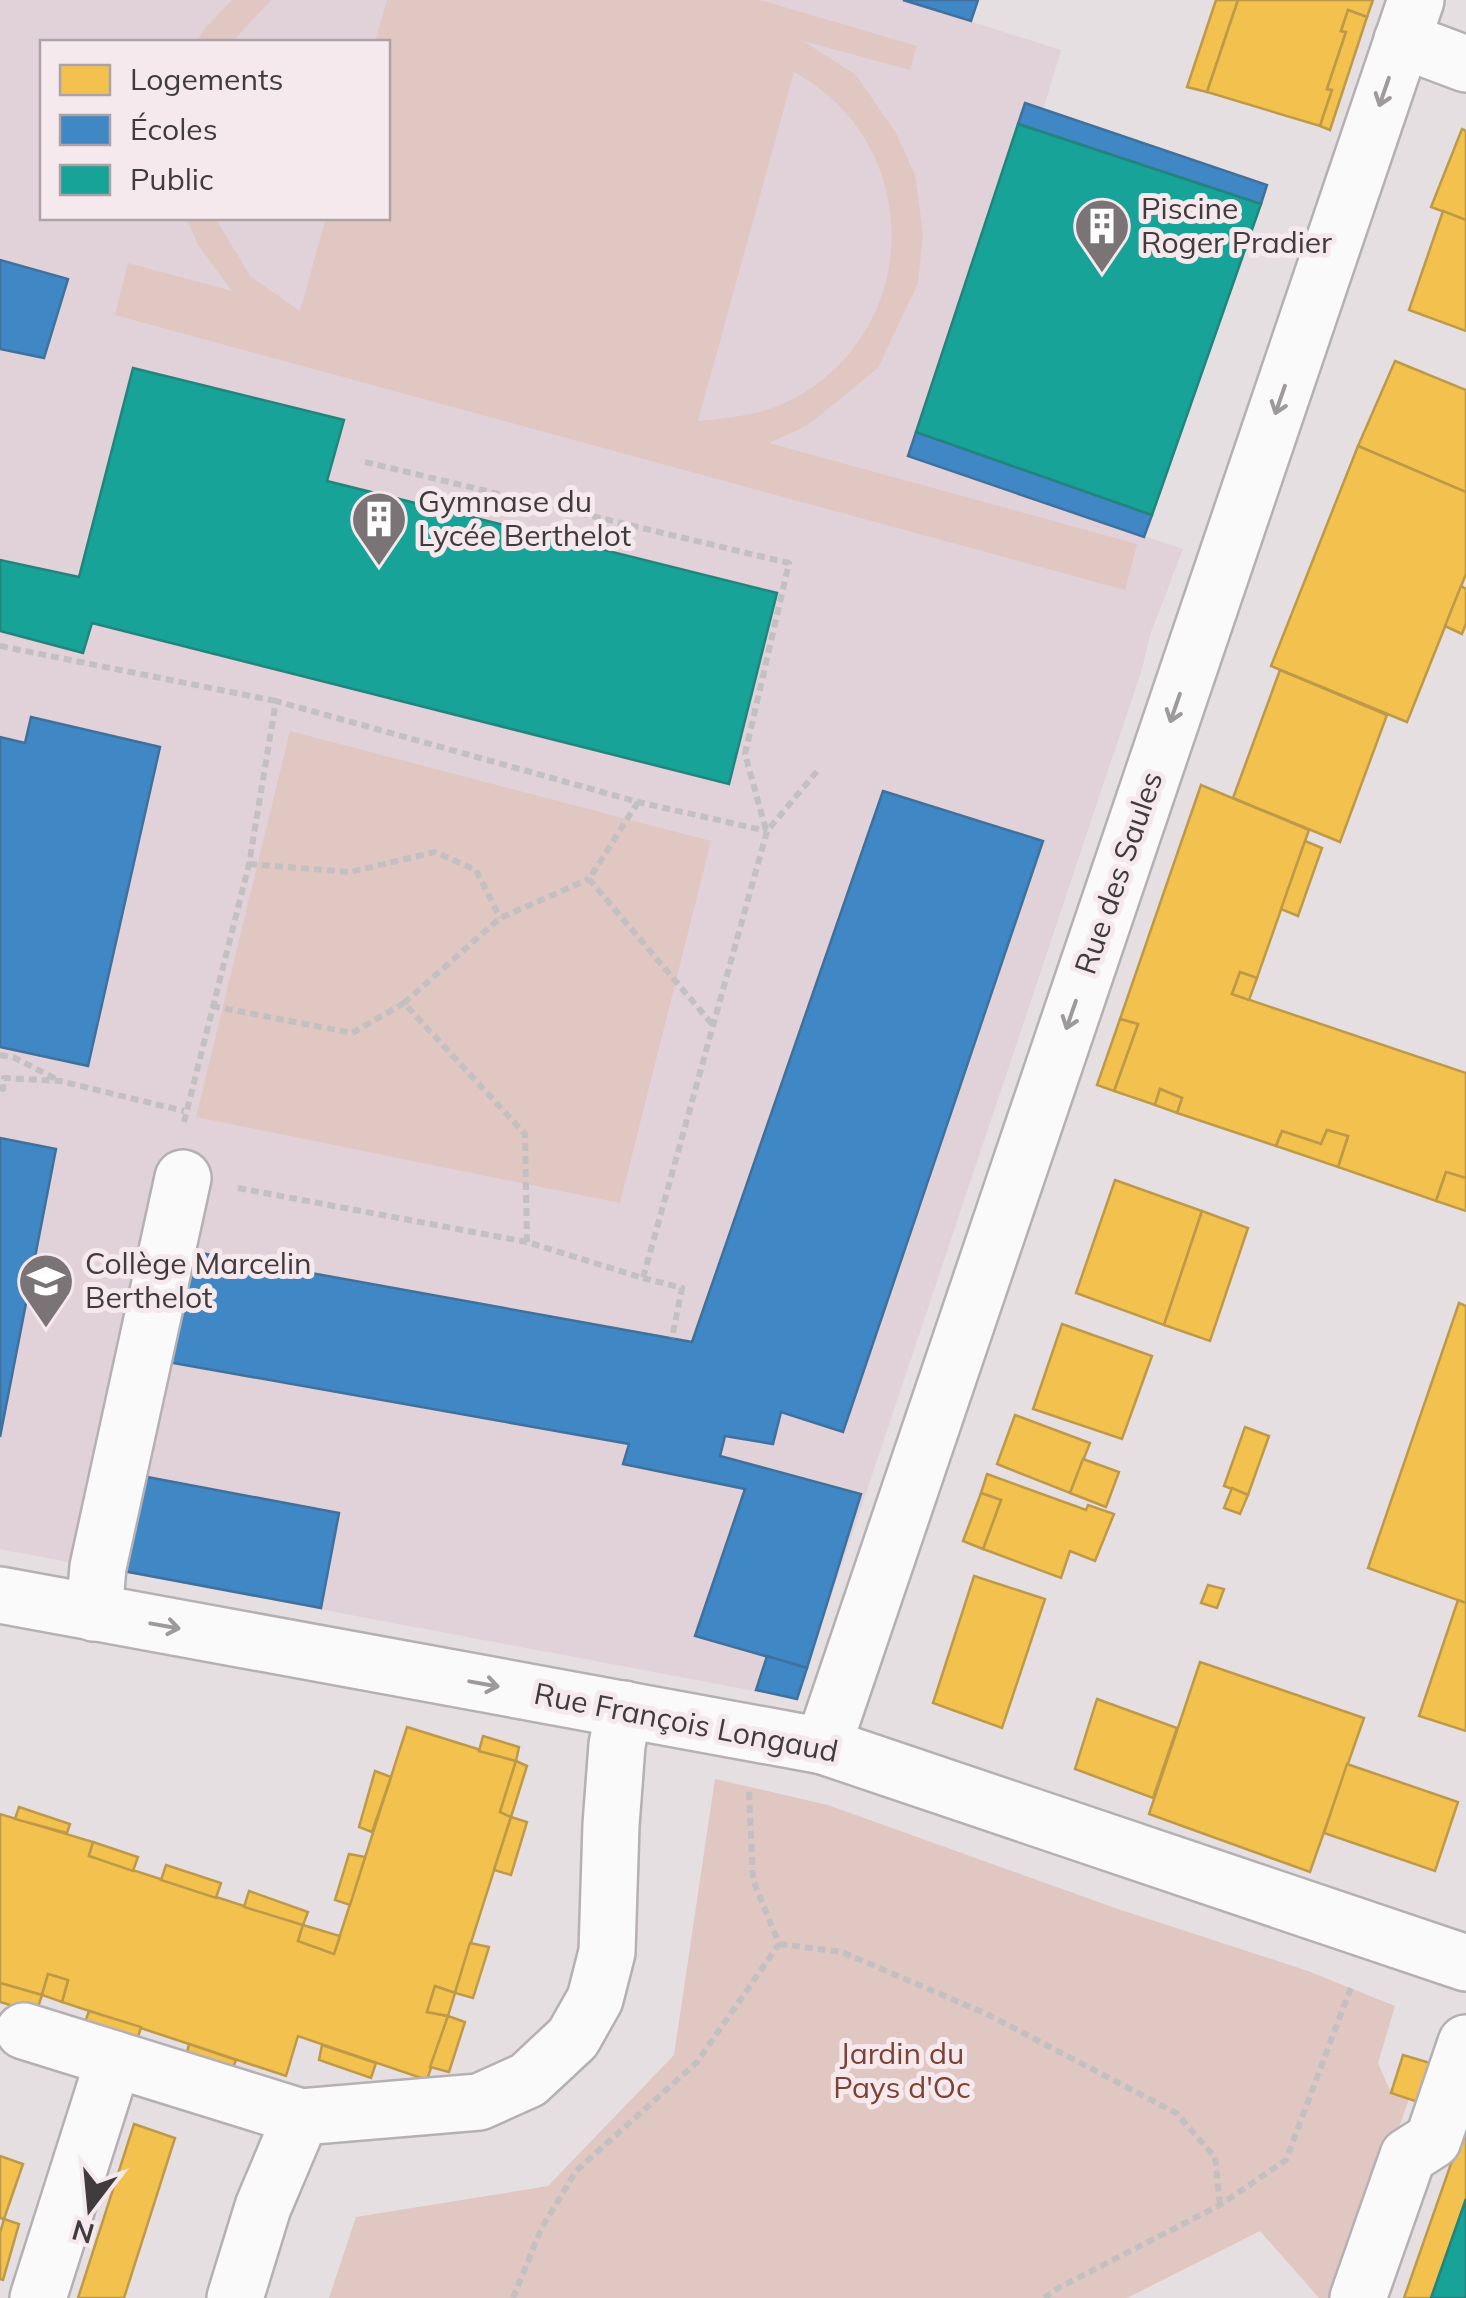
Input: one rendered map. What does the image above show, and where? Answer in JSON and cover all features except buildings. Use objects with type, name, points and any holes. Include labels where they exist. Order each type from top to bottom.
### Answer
[{"type":"street","points":[[1409,20],[1466,64]]},
{"type":"street","name":"Rue des Saules","points":[[823,1746],[1409,20]]},
{"type":"street","points":[[94,1612],[98,1567],[183,1178]]},
{"type":"street","name":"Rue François Longaud","points":[[0,1594],[823,1746],[1466,1963]]},
{"type":"street","points":[[24,2030],[301,2117],[479,2102],[528,2080],[574,2038],[595,1999],[607,1952],[611,1825],[617,1744],[624,1709]]},
{"type":"street","points":[[1358,2298],[1408,2156],[1433,2140],[1466,2043]]},
{"type":"street","points":[[38,2298],[114,2060]]},
{"type":"street","points":[[234,2298],[263,2207],[301,2117]]},
{"type":"path","points":[[365,462],[793,563],[745,754],[766,832]]},
{"type":"path","points":[[0,646],[276,702],[638,802],[766,832]]},
{"type":"path","points":[[276,702],[248,864],[184,1111],[183,1178],[527,1242],[682,1288],[672,1338]]},
{"type":"path","points":[[643,1278],[766,832],[818,770]]},
{"type":"path","points":[[212,1006],[352,1033],[404,1003],[500,918],[589,879],[638,802]]},
{"type":"path","points":[[248,864],[350,872],[436,852],[476,870],[500,918]]},
{"type":"path","points":[[589,879],[713,1026]]},
{"type":"path","points":[[404,1003],[524,1134],[527,1242]]},
{"type":"path","points":[[0,1055],[60,1080]]},
{"type":"path","points":[[0,1088],[4,1078],[60,1080],[184,1111]]},
{"type":"path","points":[[748,1785],[753,1880],[779,1944]]},
{"type":"path","points":[[779,1944],[842,1952],[957,2001],[1176,2113],[1215,2157],[1220,2204]]},
{"type":"path","points":[[513,2298],[541,2229],[576,2170],[697,2062],[779,1944]]},
{"type":"path","points":[[1044,2298],[1220,2204],[1286,2160],[1354,1976]]},
{"type":"shaded area","points":[[0,0],[903,0],[1061,50],[1043,110],[1025,104],[908,456],[1183,549],[1151,632],[1142,669],[797,1699],[0,1549]]},
{"type":"green space","points":[[232,0],[271,0],[234,40],[198,40]]},
{"type":"green space","points":[[387,0],[760,0],[917,46],[910,70],[803,41],[856,75],[896,133],[915,175],[923,233],[918,283],[878,368],[808,425],[769,443],[1137,544],[1125,590],[115,315],[128,263],[232,291],[198,245],[187,220],[216,220],[251,277],[300,311],[325,220],[390,220],[390,40],[376,40]],"holes":[[[794,72],[837,103],[867,142],[885,187],[892,235],[886,282],[868,327],[837,366],[795,398],[760,412],[698,421]]]},
{"type":"green space","points":[[290,731],[711,841],[620,1203],[196,1117]]},
{"type":"green space","name":"Jardin du Pays d'Oc","points":[[715,1779],[828,1805],[1118,1909],[1308,1971],[1395,2006],[1378,2063],[1391,2093],[1409,2099],[1339,2298],[1319,2298],[1260,2231],[1127,2298],[329,2298],[356,2217],[548,2186],[674,2055]]},
{"type":"place","name":"Piscine Roger Pradier","points":[[1102,275]]},
{"type":"place","name":"Gymnase du Lycée Berthelot","points":[[379,568]]},
{"type":"place","name":"Collège Marcelin Berthelot","points":[[46,1330]]}]
